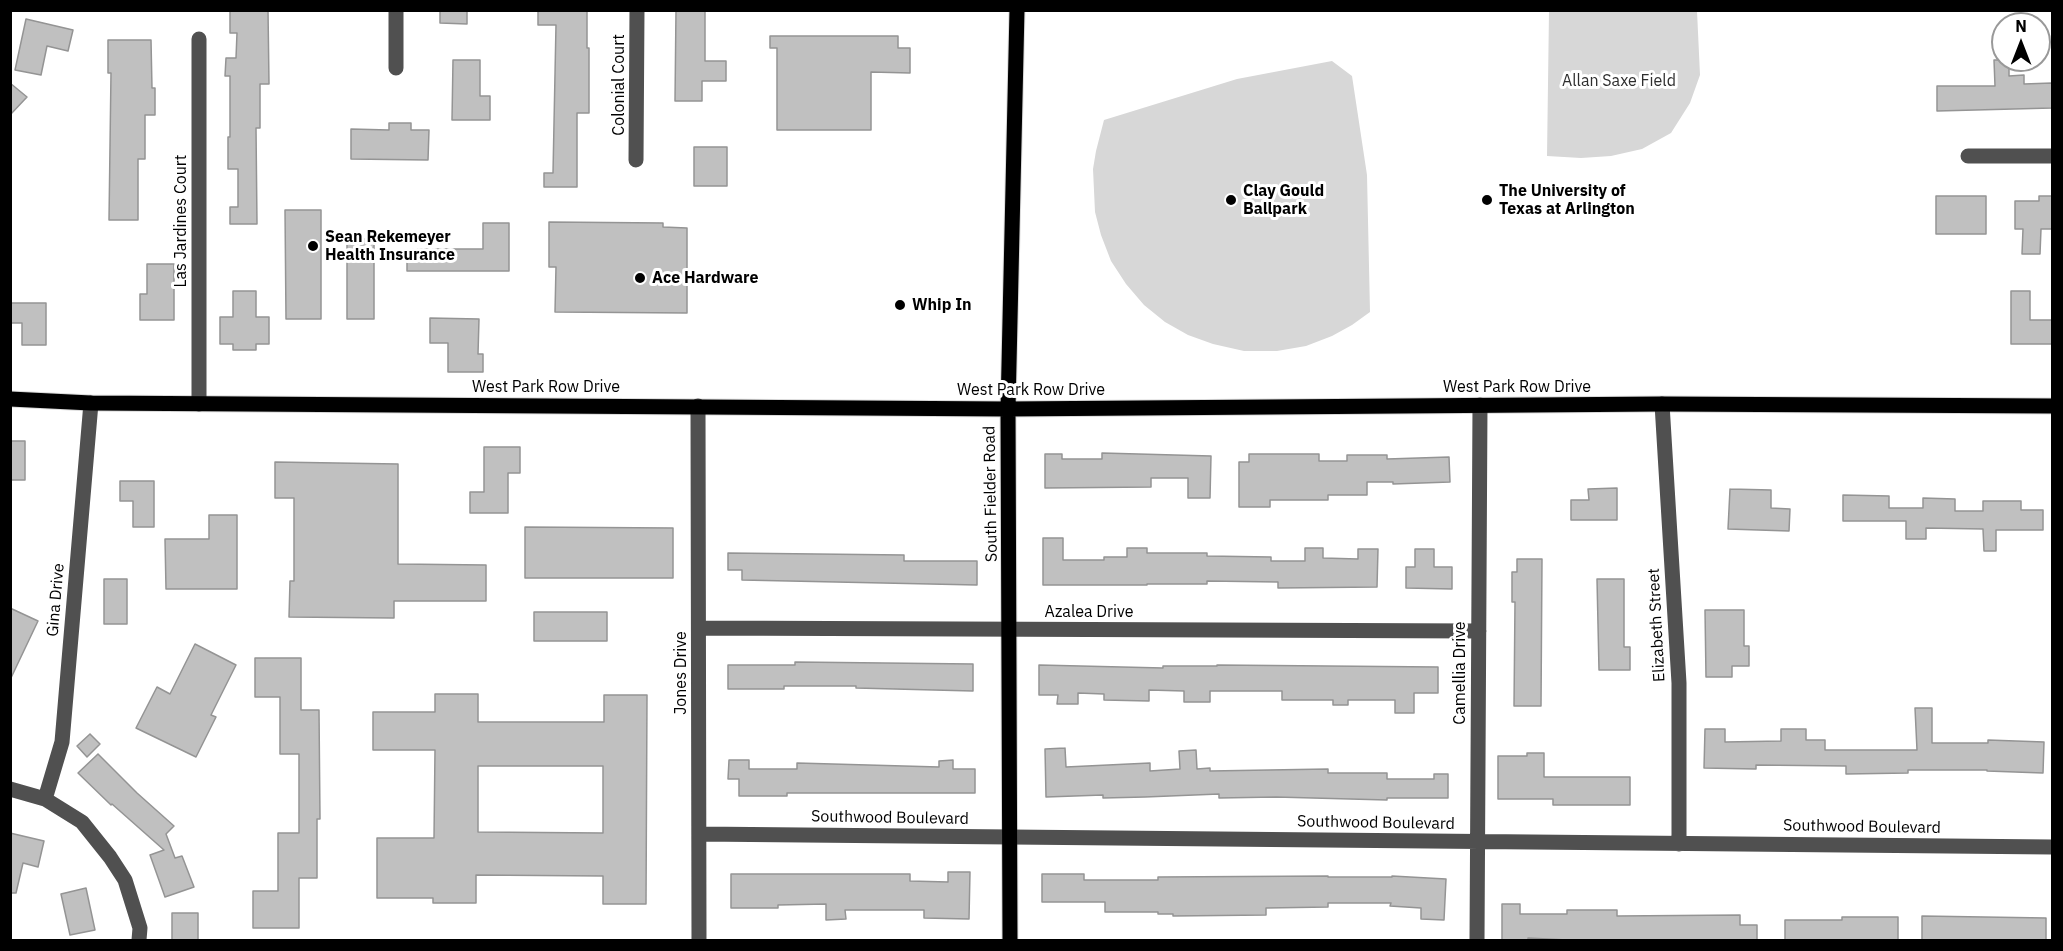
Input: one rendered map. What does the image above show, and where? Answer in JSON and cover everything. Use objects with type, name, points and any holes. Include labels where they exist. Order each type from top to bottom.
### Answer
[{"type":"main road","name":"South Fielder Road","points":[[1010,940],[1008,409],[1017,10]]},
{"type":"main road","name":"West Park Row Drive","points":[[10,399],[91,403],[1008,409],[1662,404],[2052,406]]},
{"type":"street","points":[[396,10],[396,68]]},
{"type":"street","name":"Colonial Court","points":[[636,160],[637,10]]},
{"type":"street","name":"Las Jardines Court","points":[[199,39],[199,404]]},
{"type":"street","points":[[1968,156],[2052,156]]},
{"type":"street","name":"Gina Drive","points":[[45,799],[62,742],[91,403]]},
{"type":"street","name":"Elizabeth Street","points":[[1662,404],[1679,683],[1679,844]]},
{"type":"street","name":"Camellia Drive","points":[[1477,940],[1480,405]]},
{"type":"street","name":"Jones Drive","points":[[698,406],[699,940]]},
{"type":"street","name":"Azalea Drive","points":[[699,628],[1479,631]]},
{"type":"street","points":[[10,789],[45,799],[82,822],[125,880],[140,928],[139,940]]},
{"type":"street","name":"Southwood Boulevard","points":[[699,834],[2052,847]]},
{"type":"green space","name":"Allan Saxe Field","points":[[1549,11],[1697,11],[1700,75],[1690,103],[1671,133],[1642,149],[1611,156],[1581,158],[1547,156]]},
{"type":"green space","name":"Clay Gould Ballpark","points":[[1332,61],[1352,76],[1367,175],[1370,312],[1332,336],[1306,346],[1277,351],[1244,351],[1213,344],[1188,335],[1165,322],[1144,305],[1126,284],[1111,261],[1101,235],[1095,212],[1093,169],[1104,120],[1237,79]]},
{"type":"building","points":[[230,10],[268,10],[269,84],[260,84],[260,128],[256,128],[257,224],[230,224],[230,207],[238,207],[238,169],[228,169],[230,76],[225,76],[226,58],[236,58],[237,33],[230,33]]},
{"type":"building","points":[[440,10],[467,10],[467,24],[440,23]]},
{"type":"building","points":[[538,10],[587,10],[589,113],[577,113],[577,187],[544,187],[544,173],[553,173],[556,25],[538,25]]},
{"type":"building","points":[[676,10],[705,10],[705,61],[726,61],[726,81],[702,81],[702,101],[675,101]]},
{"type":"building","points":[[26,19],[73,30],[68,51],[47,46],[41,75],[15,70]]},
{"type":"building","points":[[770,36],[898,36],[898,48],[910,48],[910,73],[871,72],[871,130],[777,130],[777,48],[770,48]]},
{"type":"building","points":[[108,40],[151,40],[155,115],[145,115],[145,159],[138,159],[138,220],[109,220],[111,73],[108,73]]},
{"type":"building","points":[[453,60],[480,60],[480,96],[490,96],[490,120],[452,120]]},
{"type":"building","points":[[1994,72],[2009,72],[2009,76],[2024,75],[2024,84],[2052,83],[2052,108],[1937,111],[1937,86],[1995,86]]},
{"type":"building","points":[[10,83],[27,97],[10,115]]},
{"type":"building","points":[[389,123],[411,123],[411,130],[429,130],[428,160],[351,159],[351,129],[389,130]]},
{"type":"building","points":[[694,147],[727,147],[727,186],[694,186]]},
{"type":"building","points":[[1936,196],[1986,196],[1986,234],[1936,234]]},
{"type":"building","points":[[2039,196],[2052,196],[2052,229],[2041,229],[2040,254],[2022,254],[2023,229],[2015,229],[2015,201],[2039,201]]},
{"type":"building","points":[[285,210],[321,210],[321,319],[286,319]]},
{"type":"building","points":[[549,222],[663,223],[663,227],[687,228],[687,313],[555,312],[556,267],[549,267]]},
{"type":"building","points":[[483,223],[509,223],[509,271],[407,271],[407,249],[483,249]]},
{"type":"building","points":[[347,239],[374,239],[374,319],[347,319]]},
{"type":"building","points":[[147,264],[174,264],[174,320],[140,320],[140,294],[147,294]]},
{"type":"building","points":[[233,291],[256,291],[256,317],[269,317],[269,344],[256,344],[256,350],[233,350],[233,344],[220,344],[220,317],[233,317]]},
{"type":"building","points":[[2011,291],[2030,291],[2030,320],[2052,320],[2052,344],[2011,344]]},
{"type":"building","points":[[10,303],[46,303],[46,345],[22,345],[22,323],[10,323]]},
{"type":"building","points":[[430,318],[479,319],[478,354],[483,354],[483,372],[448,372],[448,343],[430,343]]},
{"type":"building","points":[[10,441],[25,441],[25,480],[10,480]]},
{"type":"building","points":[[484,447],[520,447],[520,473],[508,473],[508,513],[470,513],[470,492],[484,492]]},
{"type":"building","points":[[1102,453],[1211,456],[1210,498],[1188,498],[1188,478],[1151,478],[1151,487],[1045,488],[1045,454],[1062,454],[1062,459],[1102,459]]},
{"type":"building","points":[[1249,454],[1319,454],[1319,461],[1347,461],[1347,455],[1387,455],[1387,459],[1449,457],[1450,482],[1393,484],[1393,482],[1367,482],[1367,495],[1328,495],[1328,500],[1270,500],[1270,507],[1239,507],[1239,462],[1249,462]]},
{"type":"building","points":[[275,462],[398,464],[398,564],[486,565],[486,601],[394,601],[394,618],[289,617],[290,581],[294,581],[294,498],[275,498]]},
{"type":"building","points":[[120,481],[154,481],[154,527],[133,527],[133,501],[120,501]]},
{"type":"building","points":[[1617,488],[1617,520],[1571,520],[1571,500],[1589,500],[1588,489]]},
{"type":"building","points":[[1730,489],[1771,490],[1771,508],[1790,509],[1789,531],[1728,529]]},
{"type":"building","points":[[1843,495],[1889,496],[1889,508],[1923,508],[1923,498],[1955,499],[1955,511],[1983,511],[1983,501],[2021,501],[2021,510],[2043,510],[2043,530],[1996,530],[1996,551],[1984,551],[1983,529],[1926,528],[1926,539],[1906,539],[1906,521],[1843,521]]},
{"type":"building","points":[[209,515],[237,515],[237,589],[166,589],[165,539],[209,539]]},
{"type":"building","points":[[525,527],[673,528],[673,578],[525,578]]},
{"type":"building","points":[[1043,538],[1063,538],[1063,560],[1104,560],[1104,557],[1127,557],[1127,548],[1147,548],[1147,553],[1207,553],[1207,556],[1271,557],[1271,561],[1305,561],[1305,548],[1323,548],[1323,558],[1358,559],[1358,549],[1378,549],[1377,587],[1278,588],[1278,582],[1207,581],[1207,584],[1043,585]]},
{"type":"building","points":[[1415,549],[1434,549],[1434,567],[1452,567],[1452,589],[1406,588],[1406,567],[1415,567]]},
{"type":"building","points":[[728,553],[904,555],[904,561],[977,561],[977,585],[742,580],[742,570],[728,570]]},
{"type":"building","points":[[1517,559],[1542,559],[1541,706],[1514,706],[1515,602],[1512,602],[1512,572],[1517,572]]},
{"type":"building","points":[[104,579],[127,579],[127,624],[104,624]]},
{"type":"building","points":[[1597,579],[1624,579],[1624,647],[1630,647],[1630,670],[1599,670]]},
{"type":"building","points":[[10,608],[38,621],[10,680]]},
{"type":"building","points":[[1705,610],[1744,610],[1744,646],[1749,646],[1749,666],[1732,666],[1732,677],[1706,677]]},
{"type":"building","points":[[534,612],[607,612],[607,641],[534,641]]},
{"type":"building","points":[[195,644],[236,665],[211,715],[216,717],[196,757],[136,728],[157,687],[170,694]]},
{"type":"building","points":[[255,658],[301,658],[301,710],[319,710],[320,819],[317,819],[317,878],[299,878],[299,928],[253,928],[253,891],[278,891],[278,833],[299,833],[299,754],[280,754],[280,697],[255,697]]},
{"type":"building","points":[[795,662],[973,664],[973,691],[856,688],[856,686],[728,689],[728,665],[795,665]]},
{"type":"building","points":[[1039,665],[1163,668],[1163,666],[1217,665],[1438,667],[1438,693],[1414,693],[1414,713],[1395,713],[1395,700],[1348,700],[1348,705],[1333,705],[1333,700],[1282,700],[1282,691],[1210,691],[1210,702],[1184,702],[1184,691],[1149,690],[1149,701],[1104,700],[1104,694],[1078,693],[1078,704],[1057,704],[1058,695],[1039,695]]},
{"type":"building","points":[[435,694],[478,694],[478,722],[604,722],[604,695],[647,695],[646,904],[603,904],[603,876],[476,875],[476,903],[433,903],[433,898],[377,898],[377,838],[434,838],[435,750],[373,750],[373,712],[435,712]],"holes":[[[478,766],[603,766],[603,833],[478,832]]]},
{"type":"building","points":[[1915,708],[1932,708],[1932,743],[1988,743],[1988,740],[2044,742],[2043,773],[1908,770],[1908,773],[1846,774],[1846,766],[1756,765],[1756,769],[1704,768],[1705,729],[1725,729],[1725,742],[1781,741],[1781,729],[1806,729],[1806,740],[1825,740],[1825,750],[1917,750]]},
{"type":"building","points":[[90,734],[100,744],[87,757],[77,746]]},
{"type":"building","points":[[1065,748],[1066,767],[1150,763],[1150,771],[1180,769],[1179,751],[1196,750],[1197,769],[1210,768],[1210,771],[1328,769],[1328,773],[1387,773],[1387,779],[1434,779],[1434,774],[1448,774],[1448,798],[1387,798],[1387,800],[1219,798],[1219,794],[1103,798],[1103,795],[1046,797],[1045,749]]},
{"type":"building","points":[[1527,753],[1544,753],[1544,777],[1630,777],[1630,805],[1553,805],[1553,799],[1498,799],[1498,756],[1527,756]]},
{"type":"building","points":[[98,754],[174,826],[166,834],[175,858],[182,856],[194,887],[165,897],[150,855],[164,850],[111,805],[78,773]]},
{"type":"building","points":[[729,760],[749,760],[749,769],[797,769],[797,763],[939,767],[939,761],[953,760],[953,769],[975,769],[975,793],[787,793],[787,796],[739,796],[739,779],[728,779]]},
{"type":"building","points":[[10,833],[44,841],[38,867],[23,863],[16,893],[10,893]]},
{"type":"building","points":[[948,872],[970,872],[969,919],[924,918],[924,910],[845,910],[846,919],[826,920],[826,904],[778,905],[778,908],[731,908],[731,874],[910,874],[910,881],[948,882]]},
{"type":"building","points":[[1042,874],[1084,874],[1084,880],[1328,876],[1446,879],[1444,920],[1421,919],[1421,908],[1390,906],[1391,903],[1328,903],[1328,907],[1266,908],[1266,915],[1173,916],[1173,914],[1158,914],[1158,912],[1105,912],[1105,902],[1042,902]]},
{"type":"building","points":[[86,888],[95,930],[70,935],[61,894]]},
{"type":"building","points":[[1502,904],[1520,904],[1520,914],[1567,914],[1567,910],[1617,910],[1617,916],[1740,915],[1740,925],[1757,925],[1757,940],[1528,938],[1528,940],[1502,940]]},
{"type":"building","points":[[172,913],[198,913],[198,940],[172,940]]},
{"type":"building","points":[[1922,916],[2046,918],[2046,940],[1922,940]]},
{"type":"building","points":[[1842,917],[1898,917],[1898,940],[1785,940],[1785,920],[1842,920]]},
{"type":"place","name":"Clay Gould Ballpark","points":[[1231,200]]},
{"type":"place","name":"The University of Texas at Arlington","points":[[1487,200]]},
{"type":"place","name":"Sean Rekemeyer Health Insurance","points":[[313,246]]},
{"type":"place","name":"Ace Hardware","points":[[640,278]]},
{"type":"place","name":"Whip In","points":[[900,305]]}]
